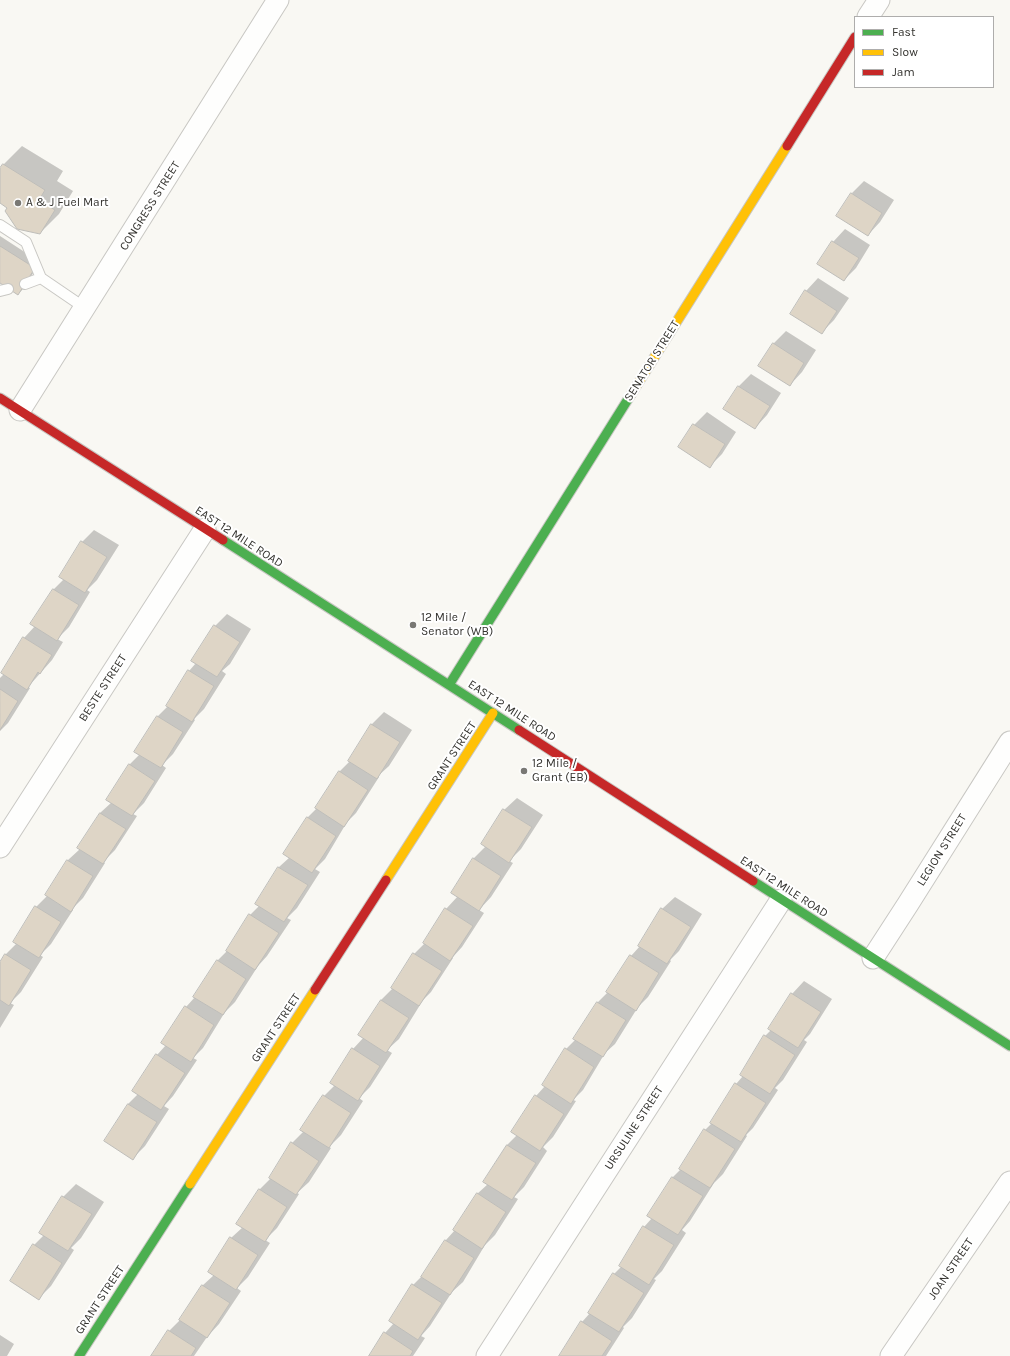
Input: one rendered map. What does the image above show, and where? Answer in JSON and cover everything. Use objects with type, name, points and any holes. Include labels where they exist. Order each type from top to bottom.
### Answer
[{"type":"street","name":"CONGRESS STREET","points":[[20,410],[278,0]]},
{"type":"street","points":[[869,16],[878,0]]},
{"type":"street","name":"SENATOR STREET","points":[[449,685],[854,39]]},
{"type":"street","name":"EAST 12 MILE ROAD","points":[[0,398],[1010,1046]]},
{"type":"street","name":"BESTE STREET","points":[[0,847],[205,530]]},
{"type":"street","name":"GRANT STREET","points":[[78,1356],[493,714]]},
{"type":"street","name":"LEGION STREET","points":[[873,958],[1010,742]]},
{"type":"street","name":"URSULINE STREET","points":[[487,1356],[782,900]]},
{"type":"street","name":"JOAN STREET","points":[[891,1356],[1010,1182]]},
{"type":"lane","points":[[0,225],[26,242],[41,278],[85,308]]},
{"type":"lane","points":[[25,284],[41,278]]},
{"type":"building","points":[[3,164],[45,190],[39,200],[55,210],[40,234],[17,229],[5,211],[7,208],[0,203],[0,168]]},
{"type":"building","points":[[851,193],[882,213],[868,236],[836,216]]},
{"type":"building","points":[[832,241],[859,258],[844,281],[817,264]]},
{"type":"building","points":[[0,246],[35,268],[18,295],[0,283]]},
{"type":"building","points":[[805,290],[837,311],[822,334],[790,314]]},
{"type":"building","points":[[773,343],[804,363],[790,386],[758,366]]},
{"type":"building","points":[[738,386],[770,406],[755,429],[723,409]]},
{"type":"building","points":[[693,424],[725,444],[710,468],[678,447]]},
{"type":"building","points":[[81,541],[107,557],[85,593],[59,577]]},
{"type":"building","points":[[53,589],[79,605],[57,641],[30,624]]},
{"type":"building","points":[[214,625],[240,642],[217,677],[191,661]]},
{"type":"building","points":[[23,637],[52,655],[40,674],[38,672],[27,690],[1,673]]},
{"type":"building","points":[[188,670],[214,686],[192,722],[166,706]]},
{"type":"building","points":[[0,689],[18,701],[0,730]]},
{"type":"building","points":[[157,716],[183,732],[161,768],[134,752]]},
{"type":"building","points":[[371,724],[400,742],[377,779],[348,761]]},
{"type":"building","points":[[129,764],[155,781],[132,816],[106,800]]},
{"type":"building","points":[[339,771],[368,790],[344,827],[315,808]]},
{"type":"building","points":[[503,809],[532,827],[509,863],[481,844]]},
{"type":"building","points":[[100,813],[126,829],[103,864],[77,848]]},
{"type":"building","points":[[307,817],[336,836],[312,873],[283,854]]},
{"type":"building","points":[[473,858],[501,876],[479,911],[451,893]]},
{"type":"building","points":[[67,860],[93,876],[71,912],[45,895]]},
{"type":"building","points":[[278,867],[308,885],[284,922],[255,904]]},
{"type":"building","points":[[35,906],[61,922],[39,958],[13,942]]},
{"type":"building","points":[[445,908],[473,926],[450,961],[423,943]]},
{"type":"building","points":[[661,908],[691,927],[667,964],[638,946]]},
{"type":"building","points":[[249,914],[279,933],[255,970],[226,951]]},
{"type":"building","points":[[413,953],[442,971],[419,1006],[391,988]]},
{"type":"building","points":[[5,954],[31,970],[9,1006],[0,1000],[0,962]]},
{"type":"building","points":[[630,955],[659,973],[636,1011],[606,992]]},
{"type":"building","points":[[217,960],[246,979],[223,1015],[193,997]]},
{"type":"building","points":[[791,993],[821,1012],[798,1048],[768,1029]]},
{"type":"building","points":[[381,1000],[409,1018],[386,1053],[358,1035]]},
{"type":"building","points":[[597,1002],[626,1020],[603,1057],[573,1039]]},
{"type":"building","points":[[185,1006],[214,1025],[191,1062],[161,1043]]},
{"type":"building","points":[[764,1035],[795,1055],[770,1094],[740,1075]]},
{"type":"building","points":[[352,1048],[380,1066],[358,1101],[330,1083]]},
{"type":"building","points":[[565,1048],[594,1067],[571,1104],[542,1085]]},
{"type":"building","points":[[156,1054],[185,1073],[161,1110],[132,1091]]},
{"type":"building","points":[[735,1083],[766,1103],[741,1142],[710,1123]]},
{"type":"building","points":[[323,1095],[351,1113],[329,1148],[300,1130]]},
{"type":"building","points":[[535,1095],[564,1114],[540,1151],[511,1132]]},
{"type":"building","points":[[128,1104],[157,1122],[133,1160],[104,1141]]},
{"type":"building","points":[[704,1129],[735,1149],[710,1188],[679,1169]]},
{"type":"building","points":[[291,1142],[319,1161],[296,1195],[269,1178]]},
{"type":"building","points":[[507,1145],[536,1163],[512,1200],[483,1182]]},
{"type":"building","points":[[672,1177],[703,1196],[678,1235],[647,1216]]},
{"type":"building","points":[[259,1189],[287,1207],[265,1242],[236,1224]]},
{"type":"building","points":[[477,1193],[506,1212],[482,1249],[453,1230]]},
{"type":"building","points":[[62,1196],[92,1214],[68,1251],[39,1233]]},
{"type":"building","points":[[643,1226],[674,1245],[649,1285],[619,1266]]},
{"type":"building","points":[[230,1237],[258,1255],[236,1290],[208,1272]]},
{"type":"building","points":[[445,1240],[474,1258],[450,1295],[421,1277]]},
{"type":"building","points":[[33,1244],[62,1263],[39,1300],[10,1281]]},
{"type":"building","points":[[613,1273],[644,1293],[619,1332],[588,1313]]},
{"type":"building","points":[[412,1284],[442,1303],[418,1340],[389,1321]]},
{"type":"building","points":[[202,1285],[230,1303],[207,1338],[179,1320]]},
{"type":"building","points":[[581,1321],[612,1341],[602,1356],[559,1356]]},
{"type":"building","points":[[168,1330],[196,1348],[191,1356],[151,1356]]},
{"type":"building","points":[[384,1332],[413,1351],[410,1356],[369,1356]]},
{"type":"traffic: fast","points":[[449,685],[630,396]]},
{"type":"traffic: fast","points":[[223,540],[519,730]]},
{"type":"traffic: fast","points":[[753,881],[1010,1046]]},
{"type":"traffic: fast","points":[[79,1356],[190,1184]]},
{"type":"traffic: slow","points":[[630,396],[787,146]]},
{"type":"traffic: slow","points":[[386,880],[493,713]]},
{"type":"traffic: slow","points":[[190,1184],[315,990]]},
{"type":"traffic: jam","points":[[787,146],[854,39]]},
{"type":"traffic: jam","points":[[0,398],[223,540]]},
{"type":"traffic: jam","points":[[519,730],[753,881]]},
{"type":"traffic: jam","points":[[315,990],[386,880]]},
{"type":"place","name":"A & J Fuel Mart","points":[[18,203]]},
{"type":"place","name":"12 Mile / Senator (WB)","points":[[413,625]]},
{"type":"place","name":"12 Mile / Grant (EB)","points":[[524,771]]}]
